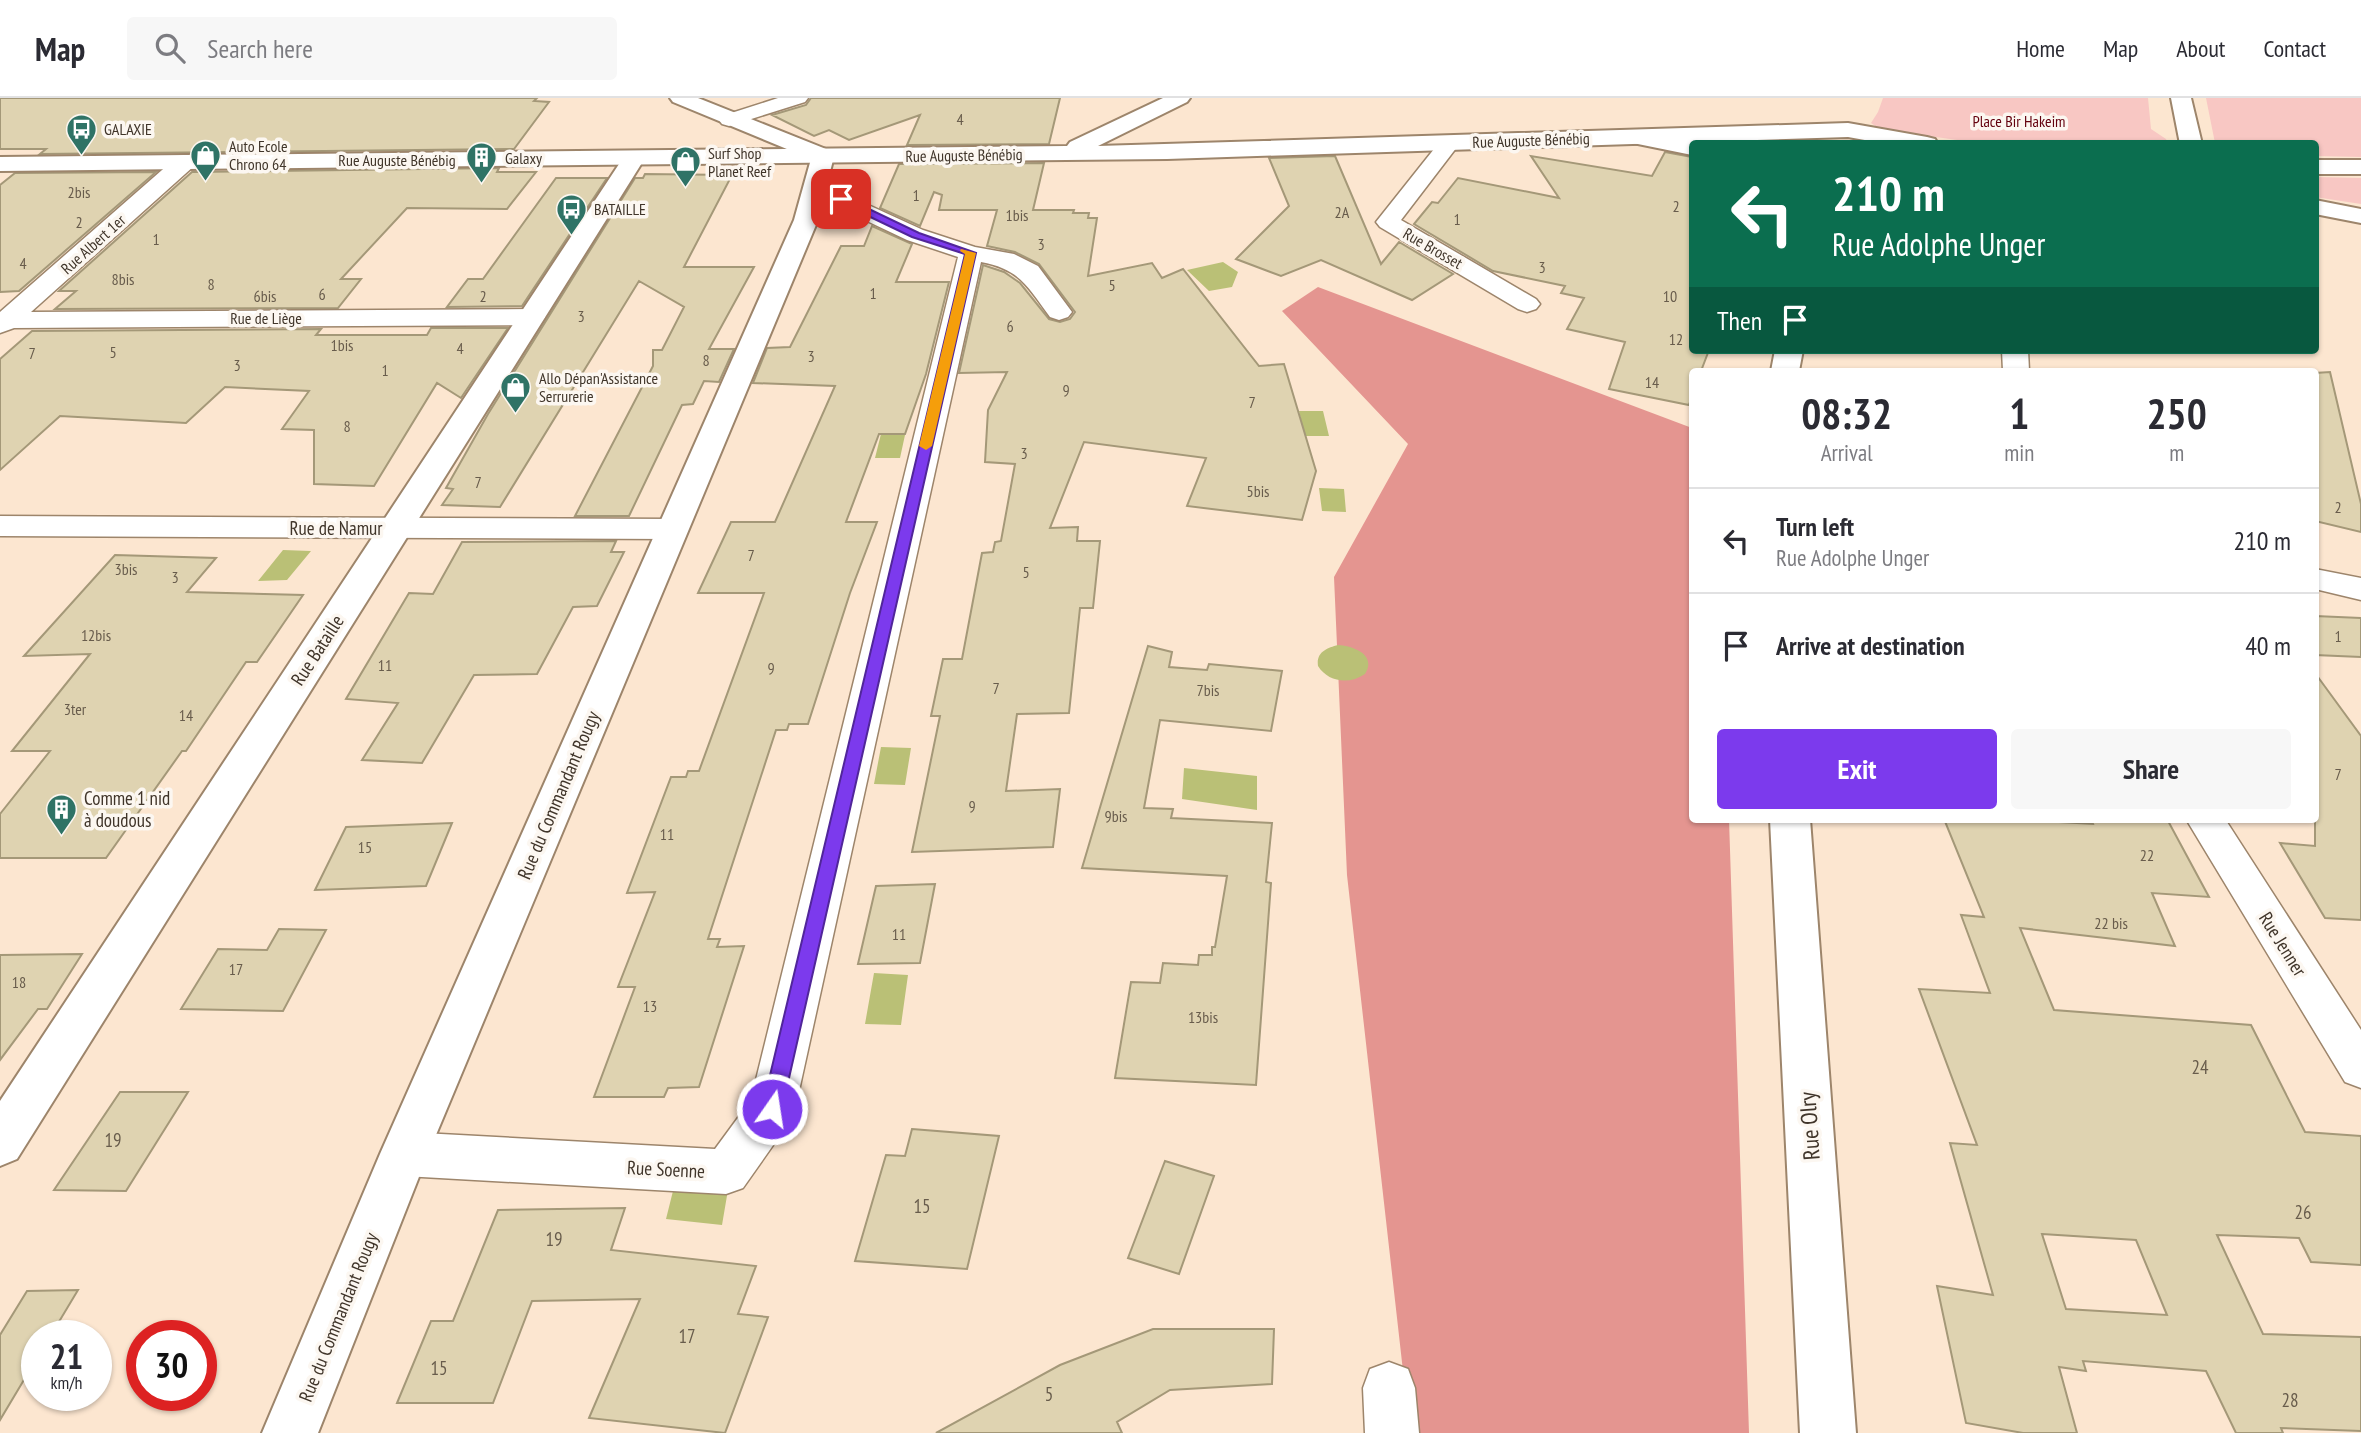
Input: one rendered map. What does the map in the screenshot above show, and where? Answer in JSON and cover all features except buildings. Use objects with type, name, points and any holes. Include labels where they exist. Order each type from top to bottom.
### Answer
[{"type":"street","points":[[680,98],[729,120],[819,172],[915,235],[971,253],[1006,260],[1029,271],[1059,312]]},
{"type":"street","points":[[729,120],[798,98]]},
{"type":"street","points":[[1063,154],[1180,98]]},
{"type":"street","points":[[2181,98],[2190,140]]},
{"type":"street","points":[[1845,137],[1855,104]]},
{"type":"street","points":[[1128,125],[1129,139],[1134,145],[1167,152]]},
{"type":"street","points":[[1636,137],[1689,147]]},
{"type":"street","name":"Rue Auguste Bénébig","points":[[0,164],[634,158],[819,172],[1063,154],[1636,137],[1845,137],[1880,140]]},
{"type":"street","name":"Rue Brosset","points":[[1448,143],[1388,222],[1527,304]]},
{"type":"street","name":"Rue Bataille","points":[[0,1143],[634,158]]},
{"type":"street","name":"Rue Albert 1er","points":[[3,322],[186,161]]},
{"type":"street","points":[[2319,167],[2361,167]]},
{"type":"street","name":"Rue du Commandant Rougy","points":[[290,1433],[404,1154],[806,220],[819,172]]},
{"type":"street","points":[[2319,208],[2361,216]]},
{"type":"street","name":"Rue Soenne","points":[[404,1154],[726,1172],[772,1109],[971,253]]},
{"type":"street","name":"Rue de Liège","points":[[3,322],[532,317]]},
{"type":"street","name":"Rue de Namur","points":[[0,526],[672,529]]},
{"type":"street","points":[[2319,580],[2361,590]]},
{"type":"street","name":"Rue Olry","points":[[1790,823],[1828,1433]]},
{"type":"street","name":"Rue Jenner","points":[[2208,823],[2361,1068]]},
{"type":"green space","name":"Place Bir Hakeim","points":[[1883,98],[2148,98],[2151,129],[2166,140],[1957,140],[1880,129],[1871,123]]},
{"type":"green space","points":[[2206,98],[2361,98],[2361,157],[2319,156],[2319,140],[2214,140]]},
{"type":"green space","points":[[2319,177],[2361,178],[2361,204],[2319,198]]},
{"type":"shaded area","points":[[1223,262],[1238,272],[1232,287],[1209,291],[1187,270]]},
{"type":"shaded area","points":[[1318,287],[1689,427],[1689,823],[1729,823],[1749,1433],[1410,1433],[1347,875],[1334,577],[1408,444],[1282,311]]},
{"type":"shaded area","points":[[1299,411],[1323,411],[1329,436],[1305,436]]},
{"type":"shaded area","points":[[881,434],[905,435],[900,458],[875,458]]},
{"type":"shaded area","points":[[1319,488],[1344,489],[1346,512],[1322,511]]},
{"type":"shaded area","points":[[283,550],[311,551],[287,580],[258,581]]},
{"type":"shaded area","points":[[1338,645],[1351,647],[1366,657],[1368,667],[1365,674],[1346,681],[1327,676],[1322,671],[1318,666],[1319,657],[1326,649]]},
{"type":"shaded area","points":[[881,747],[911,748],[905,785],[874,784]]},
{"type":"shaded area","points":[[1184,768],[1257,776],[1257,810],[1182,799]]},
{"type":"shaded area","points":[[874,973],[908,975],[901,1025],[865,1024]]},
{"type":"shaded area","points":[[677,1175],[730,1178],[722,1225],[666,1219]]},
{"type":"slow traffic","points":[[926,446],[971,253],[965,251]]},
{"type":"place","name":"GALAXIE","points":[[81,156]]},
{"type":"place","name":"Auto Ecole Chrono 64","points":[[206,182]]},
{"type":"place","name":"Galaxy","points":[[482,185]]},
{"type":"place","name":"Surf Shop Planet Reef","points":[[685,189]]},
{"type":"place","name":"BATAILLE","points":[[571,236]]},
{"type":"place","name":"Allo Dépan'Assistance Serrurerie","points":[[516,414]]},
{"type":"place","name":"Comme 1 nid à doudous","points":[[61,836]]},
{"type":"route","points":[[772,1109],[971,253],[915,235],[841,199]]}]
